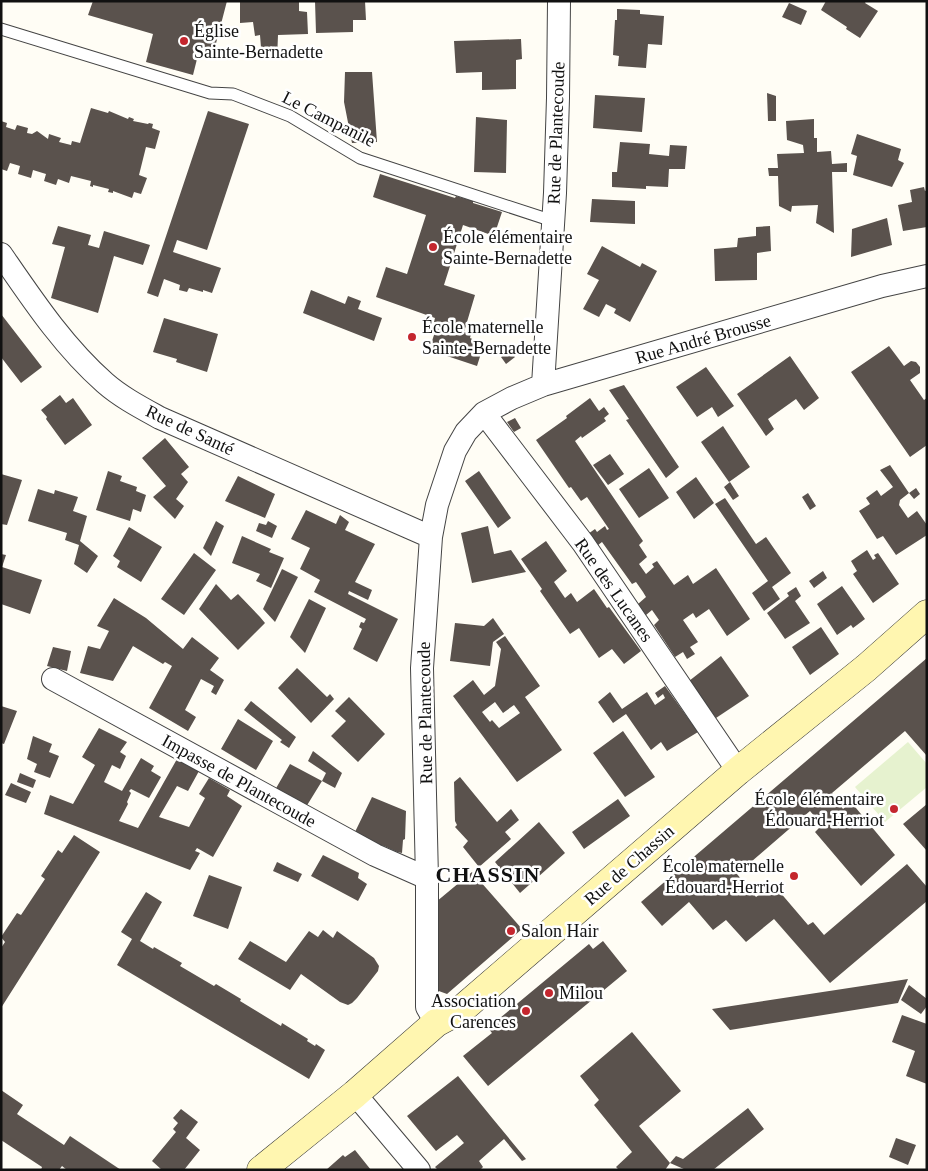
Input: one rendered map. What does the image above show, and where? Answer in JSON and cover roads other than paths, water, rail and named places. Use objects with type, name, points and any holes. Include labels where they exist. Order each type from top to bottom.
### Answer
[{"type":"street","name":"Rue de Plantecoude","points":[[543,385],[558,108],[559,1]]},
{"type":"street","name":"Rue de Santé","points":[[1,254],[48,322],[104,382],[130,402],[160,418],[431,537]]},
{"type":"street","name":"Rue André Brousse","points":[[484,413],[512,398],[543,385],[882,286],[927,276]]},
{"type":"street","name":"Rue de Plantecoude","points":[[436,1023],[427,1007],[427,878],[422,668],[431,537],[437,505],[455,451],[466,432],[484,413]]},
{"type":"street","name":"Rue des Lucanes","points":[[484,413],[583,543],[738,771]]},
{"type":"street","name":"Rue de Chassin","points":[[261,1170],[355,1094],[436,1023],[462,1009],[738,771],[866,668],[927,614]]},
{"type":"street","name":"Impasse de Plantecoude","points":[[53,679],[375,856],[427,878]]},
{"type":"street","points":[[355,1094],[419,1170]]},
{"type":"lane","name":"Le Campanile","points":[[1,29],[210,93],[233,94],[290,116],[360,158],[553,221]]},
{"type":"place","name":"Église Sainte-Bernadette","points":[[184,41]]},
{"type":"place","name":"École élémentaire Sainte-Bernadette","points":[[433,247]]},
{"type":"place","name":"École maternelle Sainte-Bernadette","points":[[412,337]]},
{"type":"place","name":"École élémentaire Édouard-Herriot","points":[[894,809]]},
{"type":"place","name":"École maternelle Édouard-Herriot","points":[[794,876]]},
{"type":"place","name":"Salon Hair","points":[[511,931]]},
{"type":"place","name":"Milou","points":[[549,993]]},
{"type":"place","name":"Association Carences","points":[[526,1011]]},
{"type":"district","name":"CHASSIN","points":[[488,874]]}]
